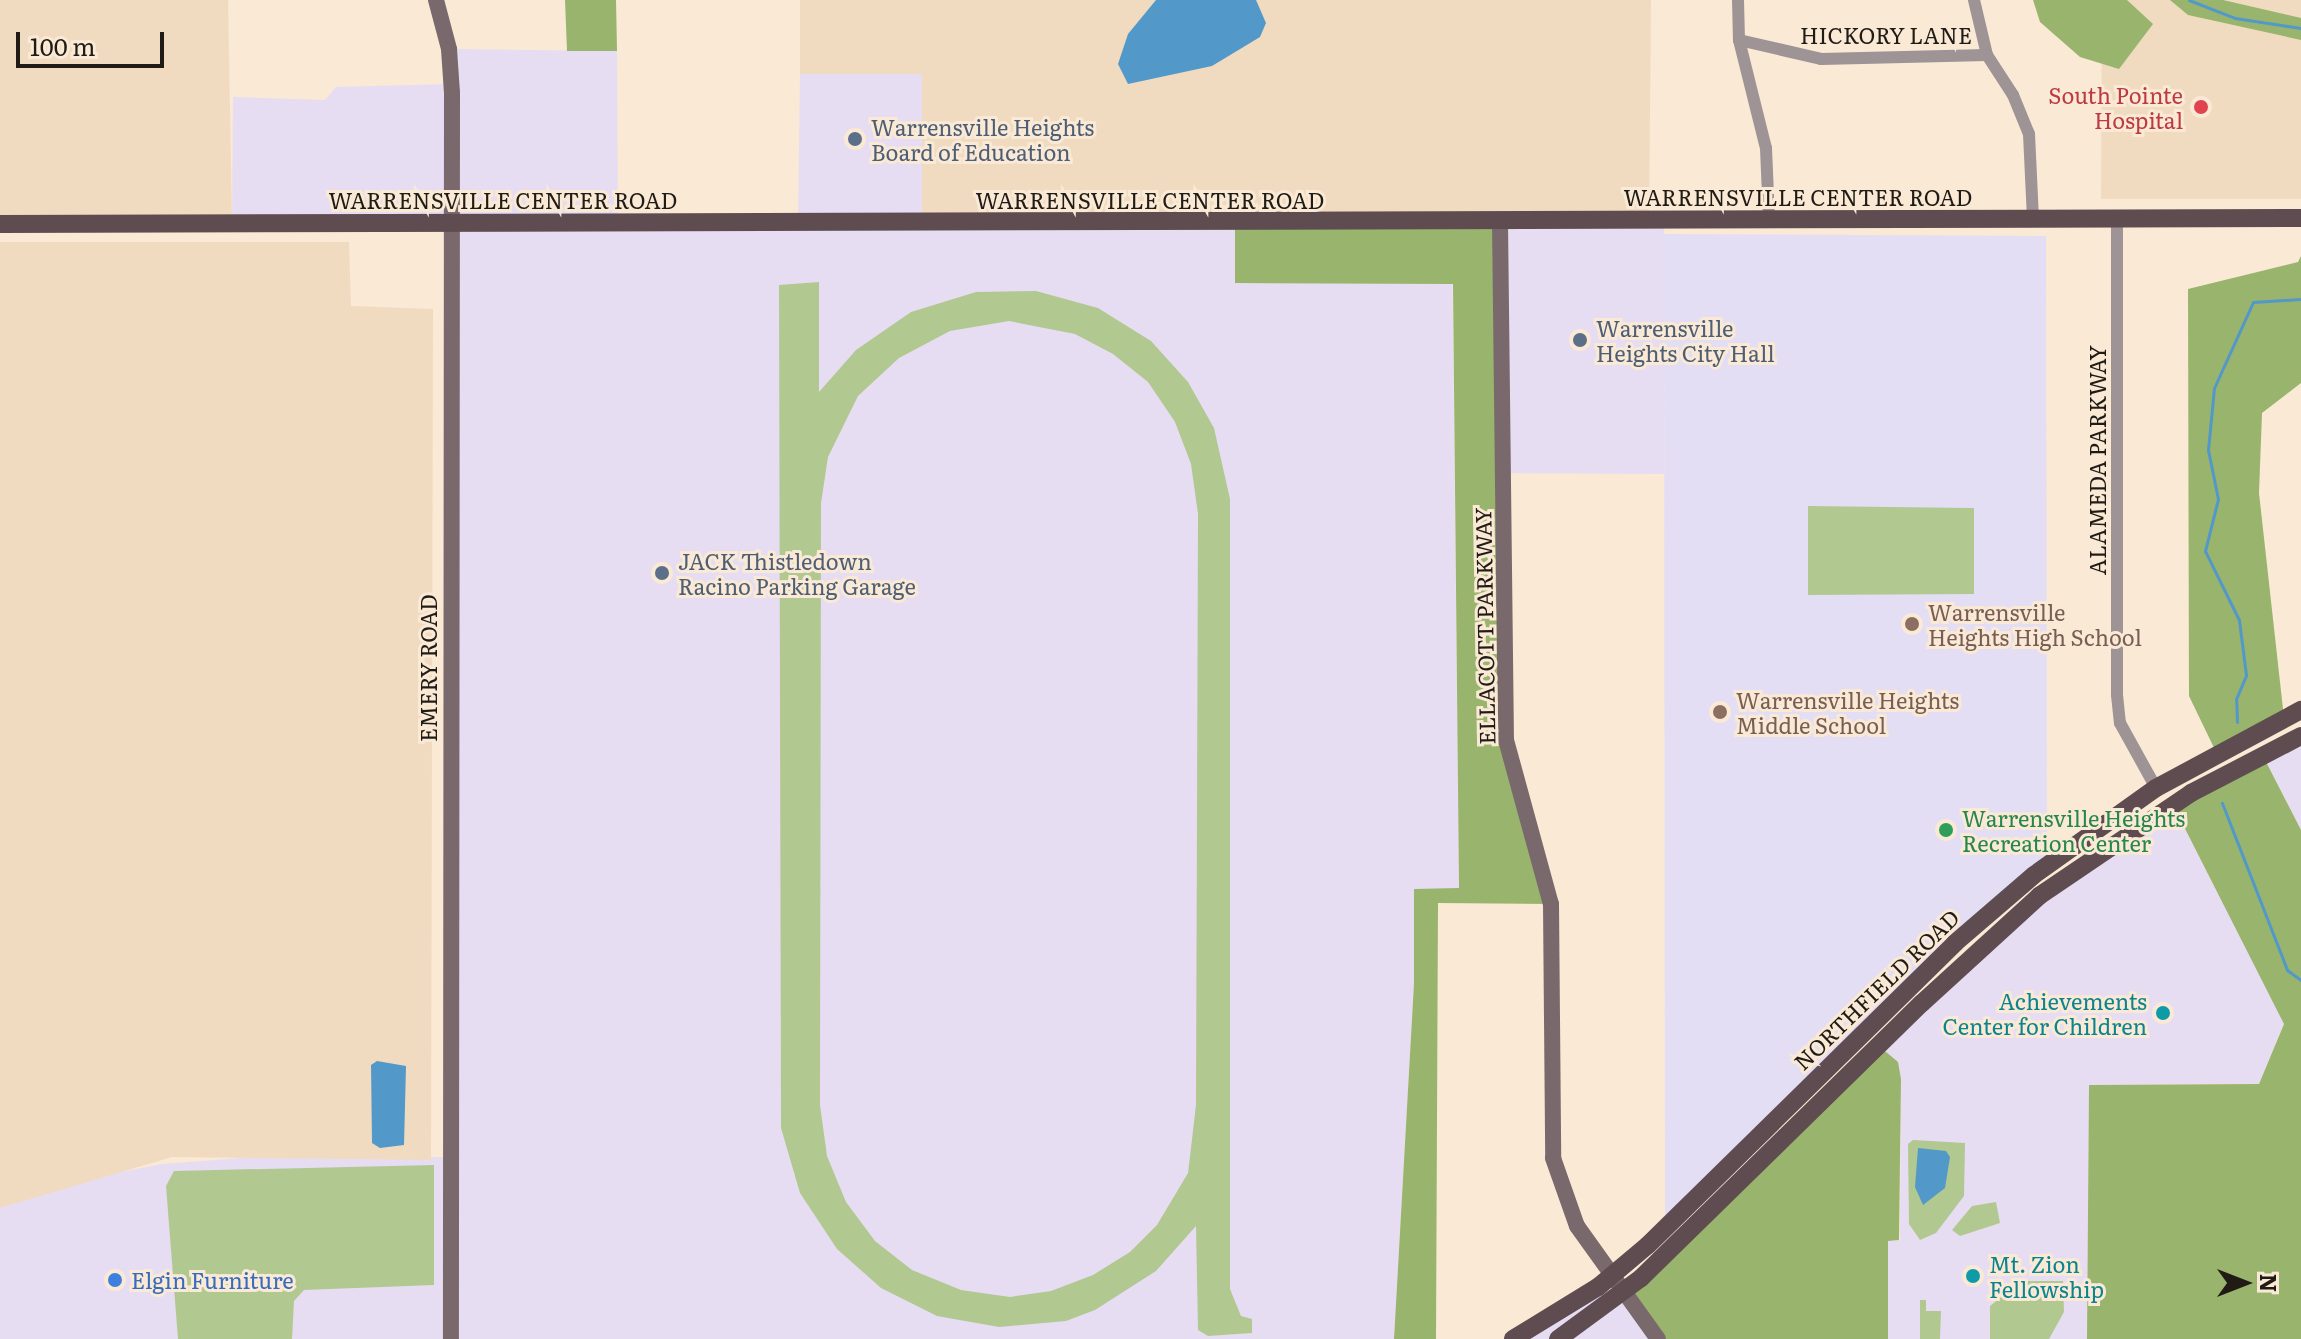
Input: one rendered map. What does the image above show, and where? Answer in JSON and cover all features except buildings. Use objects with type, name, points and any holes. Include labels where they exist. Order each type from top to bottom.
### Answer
[{"type":"main road","name":"WARRENSVILLE CENTER ROAD","points":[[0,224],[2301,218]]},
{"type":"main road","name":"NORTHFIELD ROAD","points":[[1513,1339],[1614,1274],[1955,943],[2034,875],[2156,788],[2301,710]]},
{"type":"main road","name":"NORTHFIELD ROAD","points":[[1558,1339],[1625,1291],[2039,896],[2191,793],[2301,736]]},
{"type":"street","name":"EMERY ROAD","points":[[436,0],[451,73],[451,1339]]},
{"type":"street","points":[[1738,0],[1739,40],[1766,148],[1769,221]]},
{"type":"street","points":[[1974,0],[1987,55],[2013,95],[2029,134],[2033,220]]},
{"type":"street","name":"HICKORY LANE","points":[[1739,40],[1821,59],[1987,55]]},
{"type":"street","name":"ALAMEDA PARKWAY","points":[[2117,220],[2117,695],[2120,723],[2156,788]]},
{"type":"street","name":"ELLACOTT PARKWAY","points":[[1500,222],[1506,740],[1551,904],[1556,1172],[1577,1226],[1658,1339]]},
{"type":"shaded area","points":[[0,0],[228,0],[232,224],[0,224]]},
{"type":"shaded area","points":[[800,0],[1651,0],[1649,221],[922,225],[922,74],[800,74]]},
{"type":"shaded area","name":"South Pointe Hospital","points":[[2102,0],[2301,0],[2301,199],[2101,199]]},
{"type":"shaded area","points":[[449,49],[617,51],[618,224],[798,225],[800,74],[922,74],[922,224],[1452,222],[1459,889],[1414,889],[1414,983],[1394,1339],[0,1339],[0,1195],[162,1164],[242,1158],[450,1157],[451,224],[232,224],[233,97],[325,100],[336,87],[451,84]]},
{"type":"shaded area","points":[[1664,221],[1664,474],[1503,473],[1500,222]]},
{"type":"shaded area","name":"Warrensville Heights High School","points":[[1664,234],[2046,236],[2047,846],[2054,851],[1665,1218]]},
{"type":"shaded area","points":[[0,242],[349,242],[351,306],[433,309],[431,1160],[172,1157],[0,1208]]},
{"type":"shaded area","points":[[2301,736],[2301,830],[2262,754]]},
{"type":"shaded area","points":[[2173,805],[2284,1023],[2259,1084],[2089,1085],[2087,1339],[1888,1339],[1888,1241],[1900,1240],[1901,1079],[1897,1062],[1879,1046],[1969,958]]},
{"type":"shaded area","points":[[1614,1274],[1658,1339],[1513,1339]]},
{"type":"green space","points":[[565,0],[616,0],[617,51],[567,51]]},
{"type":"green space","points":[[2033,0],[2127,0],[2153,24],[2119,69],[2080,57],[2040,22]]},
{"type":"green space","points":[[2170,0],[2223,0],[2301,18],[2301,40],[2188,15]]},
{"type":"green space","points":[[1500,222],[1506,740],[1551,904],[1438,903],[1436,1339],[1394,1339],[1414,983],[1414,889],[1459,888],[1453,284],[1235,283],[1235,223]]},
{"type":"green space","points":[[2301,256],[2301,383],[2262,413],[2259,493],[2284,718],[2217,754],[2189,696],[2188,289],[2298,262]]},
{"type":"green space","points":[[819,282],[819,392],[856,350],[911,312],[976,292],[1036,291],[1098,308],[1151,341],[1188,382],[1214,428],[1230,499],[1230,1289],[1241,1316],[1252,1319],[1252,1333],[1208,1336],[1198,1330],[1196,1226],[1156,1271],[1095,1310],[1066,1321],[999,1327],[937,1316],[881,1288],[837,1249],[800,1193],[781,1128],[779,285]],"holes":[[[1009,321],[1075,334],[1113,354],[1148,382],[1175,422],[1191,464],[1198,514],[1196,1105],[1188,1173],[1157,1225],[1130,1252],[1093,1275],[1051,1291],[1010,1297],[961,1290],[912,1270],[875,1241],[846,1202],[827,1156],[820,1105],[821,503],[828,457],[858,396],[899,358],[950,331]]]},
{"type":"green space","points":[[1808,506],[1974,508],[1974,594],[1808,595]]},
{"type":"green space","points":[[2262,754],[2301,830],[2301,1339],[2087,1339],[2089,1085],[2259,1084],[2284,1024],[2173,805]]},
{"type":"green space","points":[[1879,1046],[1898,1062],[1901,1079],[1899,1240],[1888,1241],[1888,1339],[1658,1339],[1625,1291]]},
{"type":"green space","points":[[1913,1140],[1965,1143],[1964,1196],[1936,1233],[1920,1240],[1909,1224],[1908,1144]]},
{"type":"green space","points":[[434,1165],[434,1285],[304,1290],[294,1301],[292,1339],[178,1339],[166,1186],[174,1171]]},
{"type":"green space","points":[[1996,1202],[2000,1223],[1960,1236],[1952,1230],[1972,1206]]},
{"type":"green space","points":[[2012,1281],[2063,1281],[2064,1312],[2049,1339],[1990,1339],[1990,1306],[2015,1286]]},
{"type":"green space","points":[[1920,1300],[1926,1300],[1926,1311],[1941,1311],[1940,1339],[1920,1339]]},
{"type":"water","points":[[1156,0],[1256,0],[1266,23],[1260,37],[1212,66],[1128,84],[1118,64],[1128,34]]},
{"type":"water","points":[[377,1061],[406,1066],[404,1145],[380,1148],[372,1143],[371,1065]]},
{"type":"water","points":[[1918,1148],[1946,1151],[1950,1157],[1945,1188],[1923,1205],[1915,1187]]},
{"type":"waterway","points":[[2189,0],[2235,18],[2301,28]]},
{"type":"waterway","points":[[2237,722],[2236,699],[2246,675],[2239,620],[2205,551],[2218,499],[2208,450],[2214,388],[2253,302],[2301,299]]},
{"type":"waterway","points":[[2222,803],[2287,970],[2301,980]]},
{"type":"place","name":"South Pointe Hospital","points":[[2201,107]]},
{"type":"place","name":"Warrensville Heights Board of Education","points":[[855,139]]},
{"type":"place","name":"Warrensville Heights City Hall","points":[[1580,340]]},
{"type":"place","name":"JACK Thistledown Racino Parking Garage","points":[[662,573]]},
{"type":"place","name":"Warrensville Heights High School","points":[[1912,624]]},
{"type":"place","name":"Warrensville Heights Middle School","points":[[1720,712]]},
{"type":"place","name":"Warrensville Heights Recreation Center","points":[[1946,830]]},
{"type":"place","name":"Achievements Center for Children","points":[[2163,1013]]},
{"type":"place","name":"Mt. Zion Fellowship","points":[[1973,1276]]},
{"type":"place","name":"Elgin Furniture","points":[[115,1280]]}]
